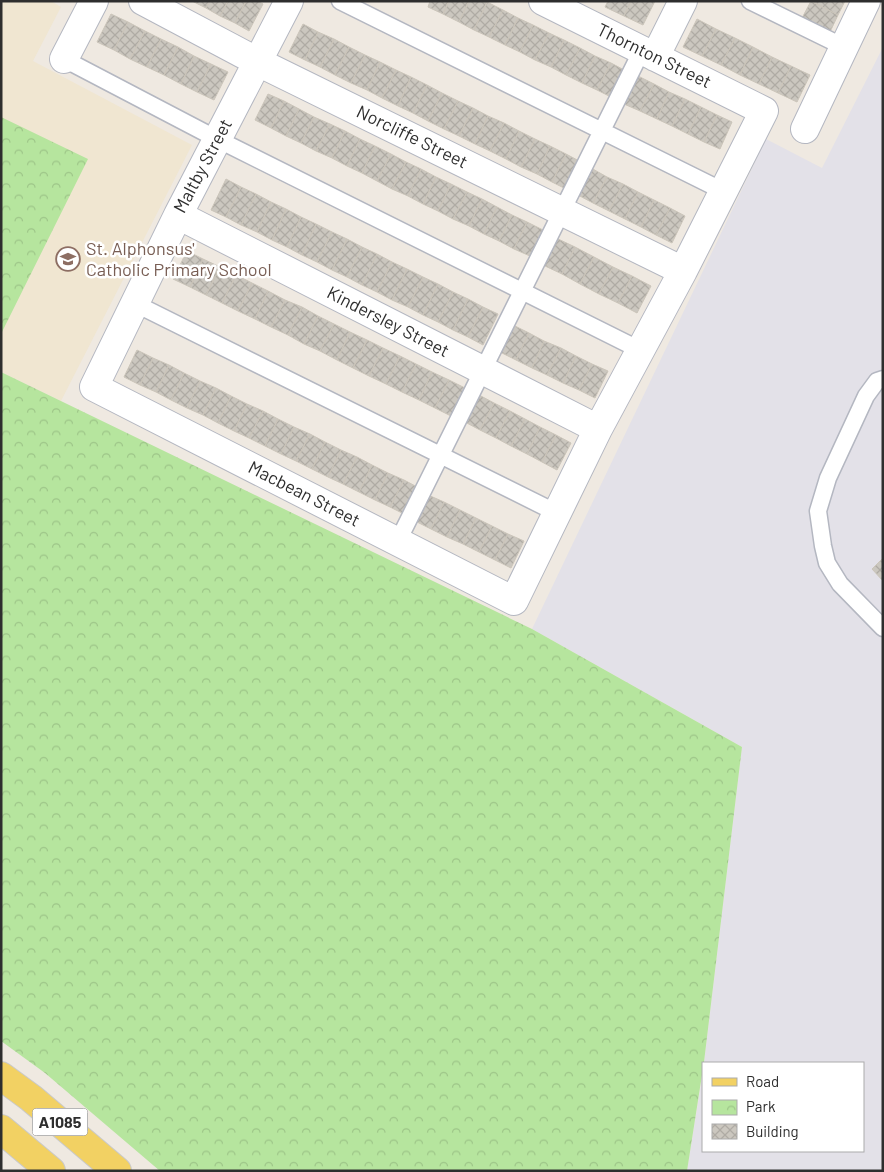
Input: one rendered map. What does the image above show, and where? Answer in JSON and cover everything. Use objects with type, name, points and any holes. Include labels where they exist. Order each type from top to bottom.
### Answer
[{"type":"main road","name":"A1085","points":[[1,1076],[31,1098],[117,1171]]},
{"type":"main road","name":"A1085","points":[[1,1129],[52,1171]]},
{"type":"street","points":[[64,60],[94,1]]},
{"type":"street","name":"Norcliffe Street","points":[[143,1],[258,62],[683,271]]},
{"type":"street","name":"Maltby Street","points":[[94,387],[178,215],[289,1]]},
{"type":"street","name":"Thornton Street","points":[[543,1],[764,111],[723,191]]},
{"type":"street","points":[[649,54],[683,1]]},
{"type":"street","points":[[805,129],[866,1]]},
{"type":"street","points":[[558,513],[598,429],[683,271],[723,191]]},
{"type":"street","name":"Kindersley Street","points":[[178,215],[598,429]]},
{"type":"street","name":"Macbean Street","points":[[94,387],[514,601],[558,513]]},
{"type":"lane","points":[[340,1],[723,191]]},
{"type":"lane","points":[[750,1],[773,6],[844,47]]},
{"type":"lane","points":[[398,541],[603,131],[649,54]]},
{"type":"lane","points":[[64,60],[640,350]]},
{"type":"lane","points":[[134,303],[558,513]]},
{"type":"lane","points":[[883,379],[877,381],[866,396],[828,478],[818,511],[827,563],[840,584],[883,628]]},
{"type":"shaded area","name":"St. Alphonsus' Catholic Primary School","points":[[1,1],[51,1],[61,7],[33,61],[192,145],[61,401],[1,372]]},
{"type":"shaded area","points":[[883,47],[883,1171],[687,1171],[702,1077],[702,1152],[864,1152],[864,1062],[704,1062],[742,747],[532,629],[766,139],[822,168]]},
{"type":"green space","points":[[1,117],[88,159],[1,334]]},
{"type":"green space","points":[[1,372],[532,629],[742,747],[704,1062],[702,1062],[702,1075],[687,1171],[160,1171],[45,1073],[1,1041]]},
{"type":"building","points":[[192,1],[210,1],[206,8]]},
{"type":"building","points":[[210,1],[228,1],[220,16],[206,8]]},
{"type":"building","points":[[228,1],[246,1],[235,23],[220,16]]},
{"type":"building","points":[[246,1],[257,1],[263,4],[249,31],[235,23]]},
{"type":"building","points":[[430,1],[449,1],[443,14],[428,7]]},
{"type":"building","points":[[449,1],[469,1],[459,22],[443,14]]},
{"type":"building","points":[[469,1],[487,2],[474,30],[459,22]]},
{"type":"building","points":[[608,1],[631,1],[624,16],[605,7]]},
{"type":"building","points":[[631,1],[655,1],[643,25],[624,16]]},
{"type":"building","points":[[811,1],[838,15],[829,34],[801,20]]},
{"type":"building","points":[[811,1],[845,1],[838,15]]},
{"type":"building","points":[[487,2],[503,10],[489,37],[474,30]]},
{"type":"building","points":[[503,10],[518,18],[505,45],[489,37]]},
{"type":"building","points":[[111,14],[128,22],[114,50],[97,42]]},
{"type":"building","points":[[518,18],[533,25],[520,52],[505,45]]},
{"type":"building","points":[[697,19],[716,29],[702,56],[683,47]]},
{"type":"building","points":[[128,22],[145,31],[130,59],[114,50]]},
{"type":"building","points":[[303,24],[318,32],[305,60],[289,52]]},
{"type":"building","points":[[533,25],[549,33],[535,60],[520,52]]},
{"type":"building","points":[[716,29],[735,38],[721,65],[702,56]]},
{"type":"building","points":[[145,31],[161,39],[147,67],[130,59]]},
{"type":"building","points":[[318,32],[334,39],[320,67],[305,60]]},
{"type":"building","points":[[549,33],[564,40],[551,67],[535,60]]},
{"type":"building","points":[[735,38],[753,47],[740,75],[721,65]]},
{"type":"building","points":[[161,39],[178,47],[164,75],[147,67]]},
{"type":"building","points":[[334,39],[349,47],[335,75],[320,67]]},
{"type":"building","points":[[564,40],[580,48],[566,75],[551,67]]},
{"type":"building","points":[[178,47],[194,56],[181,84],[164,75]]},
{"type":"building","points":[[349,47],[365,55],[351,83],[335,75]]},
{"type":"building","points":[[753,47],[772,57],[759,84],[740,75]]},
{"type":"building","points":[[580,48],[595,56],[582,83],[566,75]]},
{"type":"building","points":[[365,55],[380,62],[367,90],[351,83]]},
{"type":"building","points":[[194,56],[211,64],[197,92],[181,84]]},
{"type":"building","points":[[595,56],[611,63],[597,90],[582,83]]},
{"type":"building","points":[[772,57],[791,66],[778,93],[759,84]]},
{"type":"building","points":[[380,62],[396,70],[382,98],[367,90]]},
{"type":"building","points":[[611,63],[626,71],[613,98],[597,90]]},
{"type":"building","points":[[211,64],[228,72],[214,100],[197,92]]},
{"type":"building","points":[[791,66],[810,75],[797,102],[778,93]]},
{"type":"building","points":[[396,70],[411,77],[398,106],[382,98]]},
{"type":"building","points":[[638,76],[654,84],[640,111],[624,104]]},
{"type":"building","points":[[411,77],[427,85],[413,113],[398,106]]},
{"type":"building","points":[[654,84],[669,92],[657,119],[640,111]]},
{"type":"building","points":[[427,85],[442,93],[428,121],[413,113]]},
{"type":"building","points":[[669,92],[685,99],[672,126],[657,119]]},
{"type":"building","points":[[442,93],[458,101],[444,129],[428,121]]},
{"type":"building","points":[[268,94],[284,101],[271,128],[255,120]]},
{"type":"building","points":[[685,99],[701,107],[688,134],[672,126]]},
{"type":"building","points":[[284,101],[299,109],[286,136],[271,128]]},
{"type":"building","points":[[458,101],[473,108],[459,136],[444,129]]},
{"type":"building","points":[[701,107],[717,115],[704,142],[688,134]]},
{"type":"building","points":[[473,108],[488,116],[475,144],[459,136]]},
{"type":"building","points":[[299,109],[314,117],[301,143],[286,136]]},
{"type":"building","points":[[717,115],[732,122],[720,149],[704,142]]},
{"type":"building","points":[[488,116],[504,123],[490,151],[475,144]]},
{"type":"building","points":[[314,117],[330,124],[316,151],[301,143]]},
{"type":"building","points":[[504,123],[519,131],[506,159],[490,151]]},
{"type":"building","points":[[330,124],[345,131],[332,158],[316,151]]},
{"type":"building","points":[[345,131],[360,139],[347,166],[332,158]]},
{"type":"building","points":[[519,131],[535,139],[521,167],[506,159]]},
{"type":"building","points":[[360,139],[375,146],[362,173],[347,166]]},
{"type":"building","points":[[535,139],[550,146],[537,174],[521,167]]},
{"type":"building","points":[[375,146],[391,154],[377,181],[362,173]]},
{"type":"building","points":[[550,146],[566,154],[552,182],[537,174]]},
{"type":"building","points":[[391,154],[406,162],[392,189],[377,181]]},
{"type":"building","points":[[566,154],[581,162],[568,190],[552,182]]},
{"type":"building","points":[[406,162],[421,169],[408,196],[392,189]]},
{"type":"building","points":[[591,168],[607,177],[593,203],[578,195]]},
{"type":"building","points":[[421,169],[436,177],[423,204],[408,196]]},
{"type":"building","points":[[436,177],[451,184],[438,211],[423,204]]},
{"type":"building","points":[[607,177],[623,184],[609,211],[593,203]]},
{"type":"building","points":[[226,179],[241,187],[226,217],[211,210]]},
{"type":"building","points":[[451,184],[467,192],[453,219],[438,211]]},
{"type":"building","points":[[623,184],[638,192],[625,219],[609,211]]},
{"type":"building","points":[[241,187],[256,194],[241,225],[226,217]]},
{"type":"building","points":[[467,192],[482,199],[469,226],[453,219]]},
{"type":"building","points":[[638,192],[654,200],[641,227],[625,219]]},
{"type":"building","points":[[256,194],[271,202],[257,232],[241,225]]},
{"type":"building","points":[[482,199],[497,207],[484,234],[469,226]]},
{"type":"building","points":[[654,200],[670,208],[656,235],[641,227]]},
{"type":"building","points":[[271,202],[286,209],[272,240],[257,232]]},
{"type":"building","points":[[497,207],[512,215],[499,241],[484,234]]},
{"type":"building","points":[[670,208],[685,216],[672,243],[656,235]]},
{"type":"building","points":[[286,209],[301,217],[287,247],[272,240]]},
{"type":"building","points":[[512,215],[527,222],[514,249],[499,241]]},
{"type":"building","points":[[301,217],[316,224],[302,255],[287,247]]},
{"type":"building","points":[[527,222],[543,230],[530,256],[514,249]]},
{"type":"building","points":[[316,224],[332,232],[317,262],[302,255]]},
{"type":"building","points":[[332,232],[347,239],[332,270],[317,262]]},
{"type":"building","points":[[556,238],[575,247],[562,274],[543,265]]},
{"type":"building","points":[[347,239],[362,247],[347,277],[332,270]]},
{"type":"building","points":[[362,247],[377,254],[362,285],[347,277]]},
{"type":"building","points":[[575,247],[594,257],[580,284],[562,274]]},
{"type":"building","points":[[187,251],[203,259],[190,287],[173,279]]},
{"type":"building","points":[[377,254],[392,262],[377,292],[362,285]]},
{"type":"building","points":[[594,257],[613,267],[599,294],[580,284]]},
{"type":"building","points":[[203,259],[220,267],[206,295],[190,287]]},
{"type":"building","points":[[392,262],[407,269],[392,300],[377,292]]},
{"type":"building","points":[[220,267],[236,275],[222,303],[206,295]]},
{"type":"building","points":[[613,267],[632,276],[618,303],[599,294]]},
{"type":"building","points":[[407,269],[423,277],[408,307],[392,300]]},
{"type":"building","points":[[236,275],[252,283],[238,311],[222,303]]},
{"type":"building","points":[[632,276],[651,286],[637,313],[618,303]]},
{"type":"building","points":[[423,277],[438,284],[423,315],[408,307]]},
{"type":"building","points":[[252,283],[268,291],[255,319],[238,311]]},
{"type":"building","points":[[438,284],[453,292],[438,322],[423,315]]},
{"type":"building","points":[[268,291],[285,300],[271,327],[255,319]]},
{"type":"building","points":[[453,292],[468,299],[453,330],[438,322]]},
{"type":"building","points":[[468,299],[483,307],[468,337],[453,330]]},
{"type":"building","points":[[285,300],[302,307],[288,335],[271,327]]},
{"type":"building","points":[[302,307],[318,316],[304,344],[288,335]]},
{"type":"building","points":[[483,307],[498,314],[483,345],[468,337]]},
{"type":"building","points":[[318,316],[334,324],[320,351],[304,344]]},
{"type":"building","points":[[334,324],[350,332],[337,360],[320,351]]},
{"type":"building","points":[[513,325],[529,333],[516,360],[500,352]]},
{"type":"building","points":[[350,332],[367,340],[353,368],[337,360]]},
{"type":"building","points":[[529,333],[544,341],[532,368],[516,360]]},
{"type":"building","points":[[367,340],[383,348],[369,376],[353,368]]},
{"type":"building","points":[[544,341],[561,348],[547,375],[532,368]]},
{"type":"building","points":[[383,348],[400,356],[386,384],[369,376]]},
{"type":"building","points":[[561,348],[576,356],[563,383],[547,375]]},
{"type":"building","points":[[137,350],[153,358],[140,385],[124,377]]},
{"type":"building","points":[[400,356],[416,364],[402,392],[386,384]]},
{"type":"building","points":[[576,356],[592,364],[579,390],[563,383]]},
{"type":"building","points":[[153,358],[169,365],[156,392],[140,385]]},
{"type":"building","points":[[416,364],[432,372],[419,400],[402,392]]},
{"type":"building","points":[[592,364],[608,371],[595,398],[579,390]]},
{"type":"building","points":[[169,365],[184,373],[171,400],[156,392]]},
{"type":"building","points":[[432,372],[449,380],[435,408],[419,400]]},
{"type":"building","points":[[184,373],[200,381],[187,408],[171,400]]},
{"type":"building","points":[[449,380],[465,388],[451,416],[435,408]]},
{"type":"building","points":[[200,381],[216,388],[203,415],[187,408]]},
{"type":"building","points":[[216,388],[231,396],[218,423],[203,415]]},
{"type":"building","points":[[479,395],[494,403],[480,430],[465,422]]},
{"type":"building","points":[[231,396],[247,404],[234,431],[218,423]]},
{"type":"building","points":[[494,403],[510,411],[496,438],[480,430]]},
{"type":"building","points":[[247,404],[263,411],[249,438],[234,431]]},
{"type":"building","points":[[263,411],[278,419],[265,446],[249,438]]},
{"type":"building","points":[[510,411],[525,419],[511,446],[496,438]]},
{"type":"building","points":[[278,419],[294,427],[281,454],[265,446]]},
{"type":"building","points":[[525,419],[540,427],[527,454],[511,446]]},
{"type":"building","points":[[294,427],[310,434],[296,461],[281,454]]},
{"type":"building","points":[[540,427],[556,435],[542,462],[527,454]]},
{"type":"building","points":[[310,434],[325,442],[312,469],[296,461]]},
{"type":"building","points":[[556,435],[571,443],[557,470],[542,462]]},
{"type":"building","points":[[325,442],[341,450],[328,477],[312,469]]},
{"type":"building","points":[[341,450],[357,457],[343,484],[328,477]]},
{"type":"building","points":[[357,457],[372,465],[359,492],[343,484]]},
{"type":"building","points":[[372,465],[388,473],[375,500],[359,492]]},
{"type":"building","points":[[388,473],[404,480],[390,507],[375,500]]},
{"type":"building","points":[[404,480],[419,488],[406,515],[390,507]]},
{"type":"building","points":[[428,495],[444,502],[431,529],[415,521]]},
{"type":"building","points":[[444,502],[460,510],[447,537],[431,529]]},
{"type":"building","points":[[460,510],[476,518],[463,544],[447,537]]},
{"type":"building","points":[[476,518],[492,526],[479,552],[463,544]]},
{"type":"building","points":[[492,526],[508,534],[495,560],[479,552]]},
{"type":"building","points":[[508,534],[524,541],[511,568],[495,560]]},
{"type":"building","points":[[883,558],[883,581],[872,569]]},
{"type":"place","name":"St. Alphonsus' Catholic Primary School","points":[[68,259]]}]
